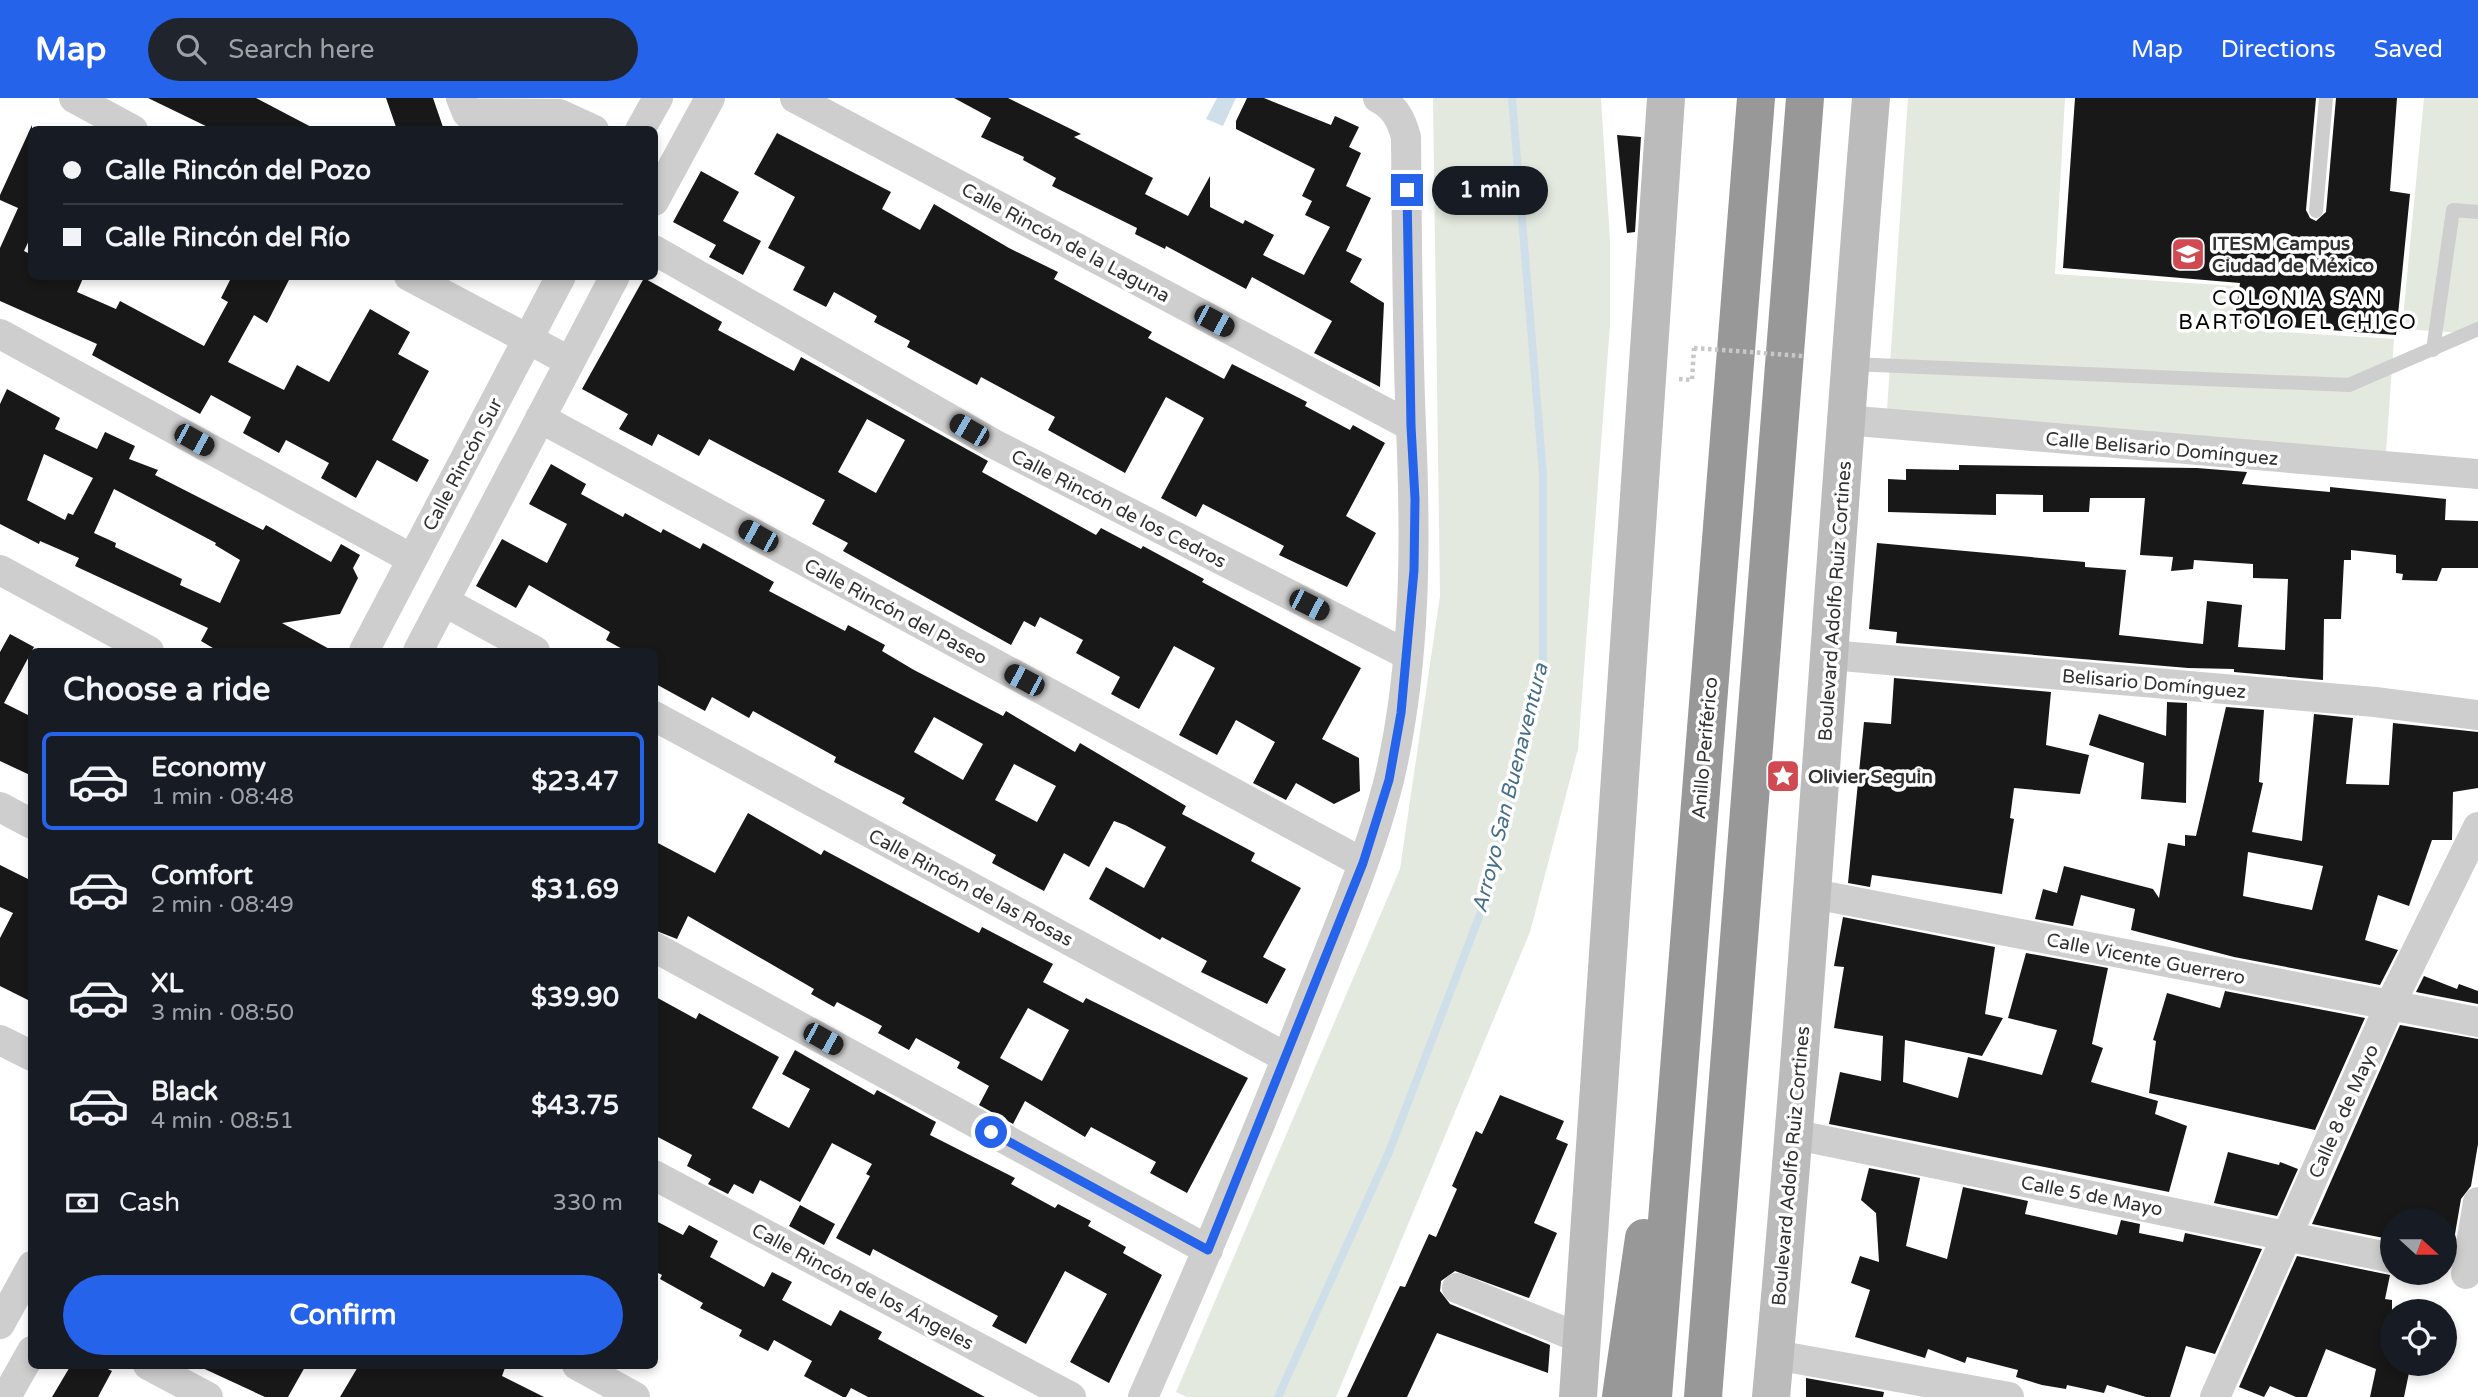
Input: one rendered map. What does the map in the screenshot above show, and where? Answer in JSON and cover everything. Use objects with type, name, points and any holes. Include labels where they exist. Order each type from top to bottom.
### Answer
[{"type":"highway","name":"Anillo Periférico","points":[[1653,1397],[1756,98]]},
{"type":"highway","points":[[1703,1397],[1805,98]]},
{"type":"highway","points":[[1620,1397],[1639,1261],[1674,1125]]},
{"type":"highway","points":[[1715,1249],[1723,1309],[1729,1397]]},
{"type":"main road","points":[[1578,1397],[1667,98]]},
{"type":"main road","name":"Boulevard Adolfo Ruiz Cortines","points":[[1771,1397],[1814,894],[1849,364],[1871,98]]},
{"type":"street","points":[[74,98],[126,126]]},
{"type":"street","points":[[461,98],[467,113],[559,114],[585,126]]},
{"type":"street","points":[[642,126],[658,98]]},
{"type":"street","points":[[658,184],[663,163],[710,98]]},
{"type":"street","name":"Calle Rincón de la Laguna","points":[[796,98],[1411,426]]},
{"type":"street","points":[[1143,1397],[1208,1250],[1287,1058],[1363,863],[1389,780],[1414,570],[1415,499],[1411,426],[1406,137],[1401,118],[1383,101]]},
{"type":"street","name":"Calle Rincón de los Cedros","points":[[658,252],[994,444],[1406,654]]},
{"type":"street","points":[[416,280],[569,361]]},
{"type":"street","name":"Calle Rincón Sur","points":[[366,648],[560,280]]},
{"type":"street","points":[[420,648],[613,280]]},
{"type":"street","points":[[0,334],[412,559]]},
{"type":"street","name":"Calle Rincón del Paseo","points":[[540,418],[1363,863]]},
{"type":"street","name":"Calle Belisario Domínguez","points":[[1845,420],[2478,474]]},
{"type":"street","points":[[457,475],[498,497]]},
{"type":"street","points":[[0,570],[143,648]]},
{"type":"street","points":[[445,602],[529,648]]},
{"type":"street","name":"Belisario Domínguez","points":[[1830,655],[2375,702],[2478,715]]},
{"type":"street","name":"Calle Rincón de las Rosas","points":[[658,718],[1287,1058]]},
{"type":"street","points":[[0,807],[28,822]]},
{"type":"street","name":"Calle 8 de Mayo","points":[[2216,1397],[2390,1005],[2478,827]]},
{"type":"street","name":"Calle Vicente Guerrero","points":[[1814,894],[2478,1022]]},
{"type":"street","points":[[658,949],[1208,1250]]},
{"type":"street","points":[[0,1040],[28,1054]]},
{"type":"street","name":"Calle 5 de Mayo","points":[[1792,1134],[2380,1255]]},
{"type":"street","name":"Calle Rincón de los Ángeles","points":[[658,1177],[1071,1397]]},
{"type":"street","points":[[2463,1273],[2478,1202]]},
{"type":"street","points":[[0,1324],[18,1273]]},
{"type":"street","points":[[1457,1288],[1582,1339]]},
{"type":"street","points":[[1774,1355],[2009,1397]]},
{"type":"street","points":[[0,1393],[6,1397],[28,1358]]},
{"type":"street","points":[[156,1369],[208,1397]]},
{"type":"street","points":[[584,1369],[635,1397]]},
{"type":"lane","points":[[2316,211],[2326,98]]},
{"type":"lane","points":[[2432,350],[2454,210],[2478,212]]},
{"type":"lane","points":[[1849,364],[2349,385],[2478,329]]},
{"type":"path","points":[[1692,380],[1694,348],[1803,356]]},
{"type":"shaded area","points":[[1217,98],[1236,98],[1223,126],[1206,119]]},
{"type":"shaded area","points":[[1433,98],[1601,98],[1610,240],[1610,325],[1578,749],[1530,932],[1336,1397],[1187,1397],[1176,1392],[1400,869],[1440,596]]},
{"type":"shaded area","points":[[1908,98],[2065,98],[2055,274],[2235,286],[2232,329],[2394,339],[2386,453],[1887,410]]},
{"type":"shaded area","points":[[2424,98],[2478,98],[2478,334],[2402,329]]},
{"type":"building","points":[[148,98],[256,98],[309,126],[206,126]]},
{"type":"building","points":[[386,98],[433,98],[443,126],[396,126]]},
{"type":"building","points":[[954,98],[1008,98],[1081,134],[1074,137],[1153,178],[1145,194],[1188,216],[1210,176],[1210,207],[1243,224],[1245,220],[1274,235],[1263,255],[1304,275],[1330,227],[1305,215],[1312,201],[1302,196],[1315,169],[1236,129],[1236,121],[1247,98],[1264,98],[1331,125],[1335,116],[1359,127],[1349,147],[1361,153],[1346,186],[1371,198],[1346,251],[1362,259],[1350,282],[1384,303],[1380,387],[1314,353],[1332,321],[1252,277],[1246,289],[1166,246],[1165,249],[1135,234],[1137,228],[1052,186],[1056,178],[1023,160],[1024,157],[981,137],[991,118]]},
{"type":"building","points":[[2075,98],[2316,98],[2306,210],[2310,218],[2316,221],[2326,212],[2336,98],[2397,98],[2390,191],[2410,194],[2396,335],[2234,323],[2240,283],[2063,268]]},
{"type":"building","points":[[777,133],[891,192],[882,209],[920,230],[934,204],[1009,248],[1058,272],[1054,279],[1152,332],[1148,338],[1224,379],[1232,364],[1307,402],[1305,406],[1350,430],[1353,425],[1385,443],[1346,516],[1376,533],[1347,587],[1279,555],[1284,546],[1203,504],[1196,517],[1161,498],[1204,418],[1166,397],[1125,473],[1048,430],[1055,417],[981,377],[977,385],[907,347],[910,341],[874,322],[877,316],[834,292],[826,307],[793,290],[805,267],[768,248],[795,197],[754,174]]},
{"type":"building","points":[[28,134],[28,242],[24,251],[28,253],[28,280],[82,280],[77,292],[116,309],[120,301],[204,346],[228,302],[221,298],[230,280],[289,280],[267,323],[254,315],[228,362],[284,390],[297,365],[329,382],[370,309],[410,332],[398,354],[429,371],[392,440],[429,460],[417,482],[377,460],[356,498],[321,478],[329,463],[286,440],[279,453],[243,433],[251,417],[211,395],[200,414],[92,355],[97,344],[0,301],[0,248],[18,208],[0,200]]},
{"type":"building","points":[[1617,135],[1641,137],[1635,232],[1627,233]]},
{"type":"building","points":[[701,171],[739,192],[723,221],[761,241],[743,275],[709,257],[716,245],[673,222]]},
{"type":"building","points":[[643,280],[648,280],[722,322],[718,330],[794,371],[801,357],[988,461],[982,472],[1096,535],[1101,528],[1141,549],[1143,546],[1204,579],[1202,582],[1361,668],[1322,739],[1359,758],[1360,791],[1334,804],[1296,783],[1286,800],[1253,783],[1275,742],[1236,720],[1217,755],[1179,735],[1215,668],[1174,646],[1139,709],[1111,694],[1120,677],[1076,653],[1083,640],[1040,617],[1035,627],[1024,621],[1011,645],[843,551],[848,543],[812,524],[825,500],[709,439],[699,456],[658,434],[652,446],[619,429],[628,414],[582,389]],"holes":[[[867,419],[905,440],[876,493],[838,472]]]},
{"type":"building","points":[[7,389],[60,418],[55,429],[97,449],[105,432],[135,446],[129,459],[158,470],[155,475],[263,530],[266,525],[331,562],[341,544],[360,555],[353,568],[358,578],[340,614],[282,623],[328,648],[213,648],[201,641],[208,628],[75,566],[79,558],[40,541],[39,544],[0,524],[0,404]],"holes":[[[44,454],[93,478],[73,515],[68,513],[65,520],[27,500]],[[114,489],[216,543],[215,545],[240,560],[220,603],[180,585],[182,579],[115,547],[116,543],[94,533]]]},
{"type":"building","points":[[551,464],[586,484],[581,494],[623,517],[625,513],[661,533],[663,529],[700,549],[703,543],[774,582],[769,591],[845,631],[848,625],[885,645],[882,651],[914,670],[1003,716],[1006,711],[1075,752],[1080,743],[1186,806],[1182,814],[1255,853],[1251,861],[1301,888],[1263,957],[1286,969],[1267,1004],[1201,972],[1207,961],[1162,937],[1160,940],[1089,899],[1106,867],[1144,888],[1166,847],[1125,825],[1114,821],[1089,867],[1064,853],[1044,891],[992,863],[996,855],[902,803],[905,798],[834,762],[836,757],[753,711],[749,718],[712,697],[705,711],[658,685],[658,648],[621,648],[606,640],[610,632],[529,585],[516,608],[476,586],[502,539],[547,563],[567,524],[529,504]],"holes":[[[934,717],[983,744],[963,780],[914,752]],[[1014,764],[1056,786],[1037,822],[995,800]]]},
{"type":"building","points":[[1959,465],[2197,468],[2247,472],[2242,484],[2330,492],[2330,487],[2446,499],[2445,520],[2478,521],[2478,568],[2442,568],[2437,581],[2402,580],[2403,574],[2396,573],[2396,555],[2351,550],[2351,560],[2344,560],[2341,619],[2324,619],[2323,680],[2234,672],[2234,669],[2188,668],[1896,643],[1897,632],[1869,629],[1877,543],[2085,562],[2085,567],[2126,570],[2119,635],[2203,644],[2207,601],[2242,605],[2238,647],[2285,650],[2288,579],[2253,578],[2253,564],[2194,560],[2193,569],[2171,571],[2173,557],[2140,555],[2145,498],[2090,498],[2089,512],[2043,512],[2043,495],[1996,494],[1996,515],[1888,512],[1888,479],[1906,480],[1906,469],[1959,470]]},
{"type":"building","points":[[10,634],[34,647],[28,648],[28,658],[4,703],[28,715],[28,774],[0,761],[0,652]]},
{"type":"building","points":[[1894,678],[2051,692],[2046,745],[2089,755],[2080,794],[2014,788],[2010,818],[2014,819],[2002,894],[1872,875],[1870,887],[1848,883],[1864,722],[1891,724]]},
{"type":"building","points":[[2167,702],[2187,703],[2186,803],[2141,799],[2144,763],[2089,745],[2099,714],[2166,736]]},
{"type":"building","points":[[2226,707],[2264,710],[2259,782],[2263,783],[2252,832],[2302,841],[2314,714],[2353,718],[2346,784],[2389,785],[2393,723],[2478,732],[2478,788],[2453,792],[2452,840],[2432,840],[2409,906],[2378,895],[2365,940],[2398,950],[2380,985],[2234,957],[2131,930],[2135,909],[2081,895],[2073,926],[2035,919],[2043,889],[2057,893],[2064,866],[2153,889],[2159,898],[2168,843],[2185,846],[2185,835],[2196,836]],"holes":[[[2248,852],[2323,866],[2312,910],[2243,896]]]},
{"type":"building","points":[[748,813],[821,855],[824,850],[979,933],[982,927],[1053,964],[1043,982],[1083,1003],[1086,998],[1248,1078],[1187,1193],[1150,1173],[1156,1162],[1091,1127],[1085,1137],[1025,1101],[1013,1124],[979,1105],[989,1086],[957,1068],[960,1062],[916,1038],[909,1050],[878,1033],[882,1026],[837,1002],[834,1007],[811,994],[814,989],[688,916],[677,939],[658,932],[658,843],[715,873]],"holes":[[[1028,1008],[1069,1030],[1042,1081],[1000,1058]]]},
{"type":"building","points":[[0,865],[28,879],[28,1000],[0,986],[0,938],[13,913],[0,907]]},
{"type":"building","points":[[1843,917],[1995,947],[1985,1014],[2003,1018],[1982,1056],[1905,1040],[1903,1082],[1958,1098],[1968,1057],[2042,1075],[2057,1030],[2008,1018],[2026,953],[2108,968],[2092,1044],[2103,1048],[2091,1082],[2158,1101],[2155,1114],[2187,1126],[2169,1192],[1829,1124],[1840,1072],[1881,1081],[1883,1036],[1834,1028],[1844,967],[1834,966]]},
{"type":"building","points":[[2424,976],[2457,989],[2459,984],[2478,991],[2478,1004],[2416,992]]},
{"type":"building","points":[[2225,991],[2365,1018],[2315,1130],[2149,1093],[2156,1041],[2153,1040],[2167,993],[2220,1008]]},
{"type":"building","points":[[658,998],[696,1019],[699,1013],[779,1057],[752,1108],[789,1128],[810,1089],[782,1074],[795,1050],[874,1095],[877,1090],[936,1122],[930,1135],[1015,1178],[1011,1184],[1055,1208],[1058,1204],[1091,1221],[1088,1226],[1126,1247],[1123,1253],[1162,1275],[1109,1383],[1070,1362],[1107,1294],[1065,1271],[1026,1344],[992,1326],[998,1316],[873,1249],[870,1256],[836,1238],[870,1176],[866,1174],[872,1164],[832,1143],[800,1202],[760,1180],[753,1194],[734,1184],[728,1194],[708,1184],[711,1179],[687,1166],[692,1155],[658,1137]]},
{"type":"building","points":[[2400,1025],[2478,1039],[2478,1144],[2471,1186],[2461,1199],[2457,1222],[2457,1208],[2380,1208],[2380,1237],[2312,1224]]},
{"type":"building","points":[[1500,1095],[1564,1121],[1556,1139],[1568,1144],[1534,1223],[1557,1233],[1529,1298],[1455,1271],[1441,1281],[1440,1291],[1450,1304],[1550,1345],[1548,1373],[1437,1333],[1407,1397],[1347,1397],[1400,1286],[1405,1287],[1429,1234],[1436,1237],[1457,1189],[1452,1186],[1476,1131],[1482,1134]]},
{"type":"building","points":[[2228,1152],[2279,1165],[2280,1162],[2298,1169],[2277,1216],[2214,1203]]},
{"type":"building","points":[[1869,1168],[1920,1178],[1906,1246],[1947,1259],[1963,1187],[2028,1201],[2025,1214],[2117,1235],[2121,1220],[2140,1224],[2139,1233],[2183,1242],[2185,1233],[2262,1249],[2215,1354],[2186,1346],[2170,1397],[2146,1397],[2107,1385],[2104,1393],[2067,1385],[2066,1389],[2042,1385],[2016,1377],[2018,1370],[1967,1357],[1965,1363],[1928,1349],[1925,1358],[1855,1337],[1870,1290],[1851,1283],[1860,1256],[1879,1262],[1876,1213],[1861,1200]]},
{"type":"building","points":[[800,1205],[835,1224],[824,1245],[789,1226]]},
{"type":"building","points":[[658,1222],[683,1235],[689,1225],[718,1241],[710,1257],[764,1287],[772,1272],[792,1282],[782,1300],[831,1326],[840,1310],[882,1332],[878,1339],[985,1397],[868,1397],[851,1388],[846,1397],[843,1397],[804,1376],[812,1361],[774,1340],[768,1351],[739,1336],[742,1330],[700,1308],[703,1303],[660,1279],[662,1275],[658,1273]]},
{"type":"building","points":[[2297,1256],[2380,1273],[2380,1285],[2388,1285],[2385,1299],[2380,1299],[2380,1376],[2408,1376],[2404,1397],[2370,1397],[2376,1369],[2326,1349],[2307,1397],[2296,1397],[2270,1386],[2264,1397],[2239,1387]]},
{"type":"building","points":[[69,1369],[112,1371],[98,1397],[52,1397]]},
{"type":"building","points":[[205,1369],[304,1369],[288,1397],[265,1397]]},
{"type":"building","points":[[357,1369],[505,1369],[502,1376],[544,1397],[340,1397]]},
{"type":"building","points":[[1806,1378],[1884,1392],[1883,1397],[1806,1397]]},
{"type":"waterway","name":"Arroyo San Buenaventura","points":[[1278,1397],[1389,1152],[1487,896],[1543,669],[1543,474],[1512,98]]},
{"type":"place","name":"ITESM Campus Ciudad de México","points":[[2188,254]]},
{"type":"place","name":"Olivier Seguin","points":[[1783,776]]},
{"type":"district","name":"COLONIA SAN BARTOLO EL CHICO","points":[[2298,310]]},
{"type":"route","points":[[991,1132],[1208,1250],[1363,863],[1389,780],[1401,713],[1414,570],[1415,499],[1411,426],[1407,190]]}]
